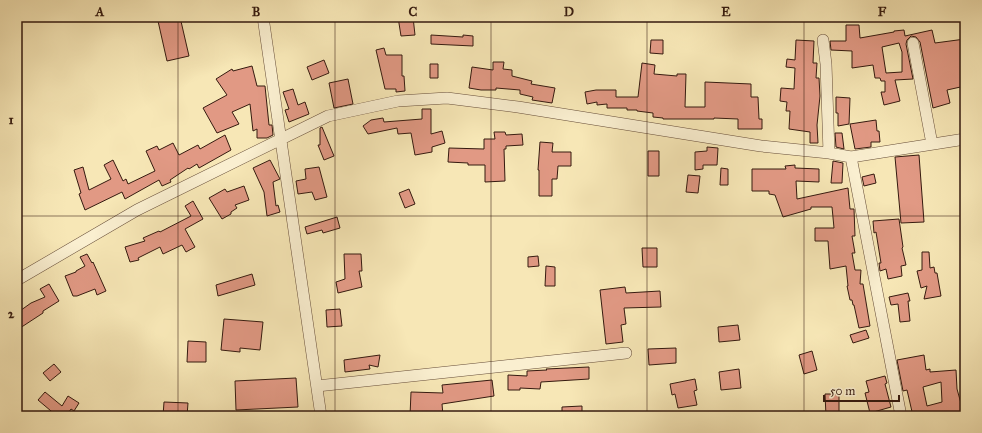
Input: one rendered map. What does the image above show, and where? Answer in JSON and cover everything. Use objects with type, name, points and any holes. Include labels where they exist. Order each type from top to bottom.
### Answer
[{"type":"street","points":[[263,17],[321,416]]},
{"type":"street","points":[[823,40],[826,64],[829,153]]},
{"type":"street","points":[[913,43],[932,144]]},
{"type":"street","points":[[17,280],[137,210],[328,116],[398,101],[447,98],[526,108],[761,146],[829,153],[851,157],[965,138]]},
{"type":"street","points":[[851,157],[901,416]]},
{"type":"street","points":[[317,386],[626,353]]},
{"type":"building","points":[[180,17],[189,56],[167,61],[158,21]]},
{"type":"building","points":[[398,17],[413,17],[415,35],[401,36]]},
{"type":"building","points":[[846,25],[859,25],[860,38],[894,31],[904,30],[905,36],[932,30],[935,43],[965,39],[965,86],[947,90],[950,103],[933,108],[920,42],[916,37],[911,36],[907,40],[906,44],[913,79],[895,80],[900,101],[884,105],[881,92],[885,92],[885,81],[881,81],[880,78],[875,78],[873,65],[852,68],[852,51],[831,50],[830,41],[846,41]],"holes":[[[899,43],[902,52],[902,72],[886,73],[882,47]]]},
{"type":"building","points":[[431,35],[463,37],[463,35],[473,36],[473,46],[431,44]]},
{"type":"building","points":[[651,40],[663,40],[663,54],[650,53]]},
{"type":"building","points":[[796,40],[814,41],[813,63],[817,63],[816,78],[819,78],[820,96],[817,125],[818,143],[810,143],[810,132],[789,129],[790,111],[786,111],[787,102],[780,101],[781,88],[794,89],[795,68],[786,67],[787,59],[795,60]]},
{"type":"building","points":[[384,48],[386,55],[402,55],[402,76],[404,76],[405,91],[396,92],[396,89],[385,89],[376,50]]},
{"type":"building","points":[[324,60],[329,73],[312,80],[307,67]]},
{"type":"building","points":[[493,62],[504,62],[503,69],[512,70],[512,76],[532,81],[531,84],[555,88],[552,103],[532,100],[533,97],[520,94],[520,90],[496,88],[496,90],[481,90],[469,88],[472,67],[493,70]]},
{"type":"building","points":[[642,63],[655,65],[654,74],[677,76],[677,74],[686,74],[685,107],[705,107],[705,82],[751,84],[751,97],[758,97],[759,119],[762,119],[762,129],[738,129],[738,119],[663,119],[653,117],[653,113],[627,110],[627,108],[607,108],[607,104],[597,105],[597,102],[587,104],[585,92],[596,90],[616,90],[616,97],[638,97]]},
{"type":"building","points":[[430,64],[438,64],[438,78],[430,78]]},
{"type":"building","points":[[252,66],[257,86],[265,86],[269,125],[272,125],[273,135],[267,138],[257,138],[257,129],[253,131],[250,104],[232,112],[239,124],[217,133],[203,108],[227,95],[216,79],[232,69],[233,71]]},
{"type":"building","points":[[348,79],[353,104],[334,108],[329,83]]},
{"type":"building","points":[[293,89],[298,105],[305,102],[309,114],[289,122],[285,110],[289,109],[283,92]]},
{"type":"building","points":[[836,97],[850,98],[849,124],[838,126]]},
{"type":"building","points":[[422,109],[431,109],[431,134],[442,131],[445,143],[432,147],[432,152],[415,155],[411,133],[398,134],[397,128],[368,134],[363,126],[371,120],[383,118],[384,122],[422,119]]},
{"type":"building","points":[[876,120],[880,142],[871,142],[871,147],[855,149],[850,124]]},
{"type":"building","points":[[322,127],[334,156],[324,160],[318,145],[320,145],[320,128]]},
{"type":"building","points":[[494,132],[505,132],[506,135],[522,134],[523,145],[506,146],[506,149],[504,149],[505,181],[485,182],[485,165],[468,165],[468,163],[448,162],[449,148],[484,149],[484,139],[495,139]]},
{"type":"building","points":[[835,133],[842,133],[844,149],[836,147]]},
{"type":"building","points":[[225,135],[231,150],[199,168],[197,164],[170,180],[171,182],[162,186],[159,180],[125,199],[122,192],[85,210],[79,194],[81,193],[74,170],[83,167],[89,190],[111,179],[104,165],[113,160],[123,181],[126,179],[128,184],[155,171],[146,151],[157,146],[159,150],[173,143],[179,155],[198,145],[200,149]]},
{"type":"building","points":[[540,142],[553,143],[552,152],[571,152],[571,166],[558,166],[557,179],[552,179],[552,196],[539,196],[538,170]]},
{"type":"building","points":[[707,147],[718,148],[717,165],[703,165],[703,169],[695,170],[695,152],[707,151]]},
{"type":"building","points":[[648,151],[659,151],[659,176],[648,176]]},
{"type":"building","points":[[919,155],[924,222],[901,223],[895,157]]},
{"type":"building","points":[[270,160],[280,179],[273,182],[276,206],[278,205],[280,212],[267,216],[264,192],[253,168]]},
{"type":"building","points":[[833,161],[843,163],[842,183],[831,183]]},
{"type":"building","points":[[795,165],[795,168],[819,169],[819,182],[796,181],[797,199],[848,188],[850,209],[854,209],[855,236],[852,236],[855,253],[852,253],[855,270],[861,270],[860,284],[863,284],[870,326],[859,328],[854,305],[852,300],[850,300],[847,286],[846,266],[830,269],[828,241],[815,241],[815,228],[834,228],[832,207],[811,207],[811,209],[783,217],[775,195],[769,194],[769,191],[752,191],[752,169],[786,169],[785,166]]},
{"type":"building","points":[[319,167],[327,197],[315,200],[312,192],[298,194],[296,181],[306,179],[305,169]]},
{"type":"building","points":[[721,168],[728,169],[728,185],[720,185]]},
{"type":"building","points":[[874,174],[876,183],[864,186],[862,177]]},
{"type":"building","points":[[688,175],[700,176],[698,193],[686,192]]},
{"type":"building","points":[[244,186],[249,200],[235,205],[237,208],[231,212],[231,214],[222,219],[209,198],[225,189],[227,192]]},
{"type":"building","points":[[409,189],[415,204],[405,208],[399,193]]},
{"type":"building","points":[[193,201],[203,219],[185,229],[195,247],[186,252],[182,245],[163,254],[160,247],[138,258],[139,260],[130,262],[125,247],[145,241],[143,238],[159,231],[160,232],[191,216],[185,206]]},
{"type":"building","points":[[337,217],[340,228],[323,233],[322,230],[307,234],[305,227]]},
{"type":"building","points":[[899,219],[902,248],[906,265],[901,266],[902,276],[888,279],[886,269],[880,271],[879,263],[881,263],[876,232],[874,233],[873,221]]},
{"type":"building","points":[[642,248],[657,248],[657,267],[643,267]]},
{"type":"building","points":[[922,252],[929,252],[930,268],[934,267],[935,273],[937,273],[941,296],[924,299],[927,286],[921,288],[917,271],[922,270]]},
{"type":"building","points":[[87,254],[92,263],[93,262],[106,291],[97,295],[95,289],[77,296],[73,296],[65,276],[76,272],[85,266],[80,257]]},
{"type":"building","points":[[344,254],[361,254],[362,271],[359,271],[362,287],[338,293],[336,282],[345,279]]},
{"type":"building","points":[[538,256],[539,266],[528,267],[528,257]]},
{"type":"building","points":[[546,266],[555,267],[555,286],[545,286]]},
{"type":"building","points":[[252,274],[255,285],[218,296],[216,285]]},
{"type":"building","points":[[49,284],[59,301],[17,330],[17,313],[31,303],[45,297],[40,289]]},
{"type":"building","points":[[625,287],[626,293],[660,291],[661,307],[624,308],[626,324],[621,325],[623,342],[606,344],[600,290]]},
{"type":"building","points":[[908,293],[910,301],[908,301],[910,321],[900,322],[898,304],[891,305],[889,297]]},
{"type":"building","points":[[340,309],[342,326],[327,327],[326,310]]},
{"type":"building","points":[[224,319],[263,322],[260,350],[240,348],[240,352],[221,350]]},
{"type":"building","points":[[738,325],[740,340],[719,342],[718,327]]},
{"type":"building","points":[[866,330],[869,338],[853,343],[850,335]]},
{"type":"building","points":[[188,341],[206,342],[206,362],[187,362]]},
{"type":"building","points":[[676,348],[676,363],[649,365],[648,349]]},
{"type":"building","points":[[812,351],[817,370],[804,374],[799,355]]},
{"type":"building","points":[[380,355],[378,367],[369,365],[370,369],[345,372],[344,360]]},
{"type":"building","points":[[924,355],[926,370],[930,369],[930,372],[956,370],[957,389],[962,407],[962,416],[949,416],[949,412],[927,416],[913,416],[907,390],[903,391],[897,360]],"holes":[[[941,382],[942,402],[927,406],[923,387]]]},
{"type":"building","points":[[54,364],[61,372],[50,381],[43,373]]},
{"type":"building","points":[[589,367],[589,379],[541,382],[540,389],[520,388],[520,390],[508,390],[508,375],[527,376],[527,371]]},
{"type":"building","points":[[739,369],[741,388],[721,390],[719,372]]},
{"type":"building","points":[[885,376],[887,383],[885,384],[891,407],[870,413],[865,393],[869,392],[866,381]]},
{"type":"building","points":[[296,378],[298,407],[236,410],[235,381]]},
{"type":"building","points":[[695,379],[697,390],[694,391],[697,405],[678,408],[675,394],[672,395],[670,384]]},
{"type":"building","points":[[492,380],[494,396],[442,404],[443,416],[410,416],[411,392],[443,393],[442,385]]},
{"type":"building","points":[[45,392],[62,406],[68,396],[79,403],[74,411],[71,409],[66,416],[57,416],[38,400]]},
{"type":"building","points":[[825,394],[839,394],[839,415],[826,416]]},
{"type":"building","points":[[164,402],[188,403],[187,416],[163,416]]},
{"type":"building","points":[[582,406],[582,416],[562,416],[562,407]]}]
